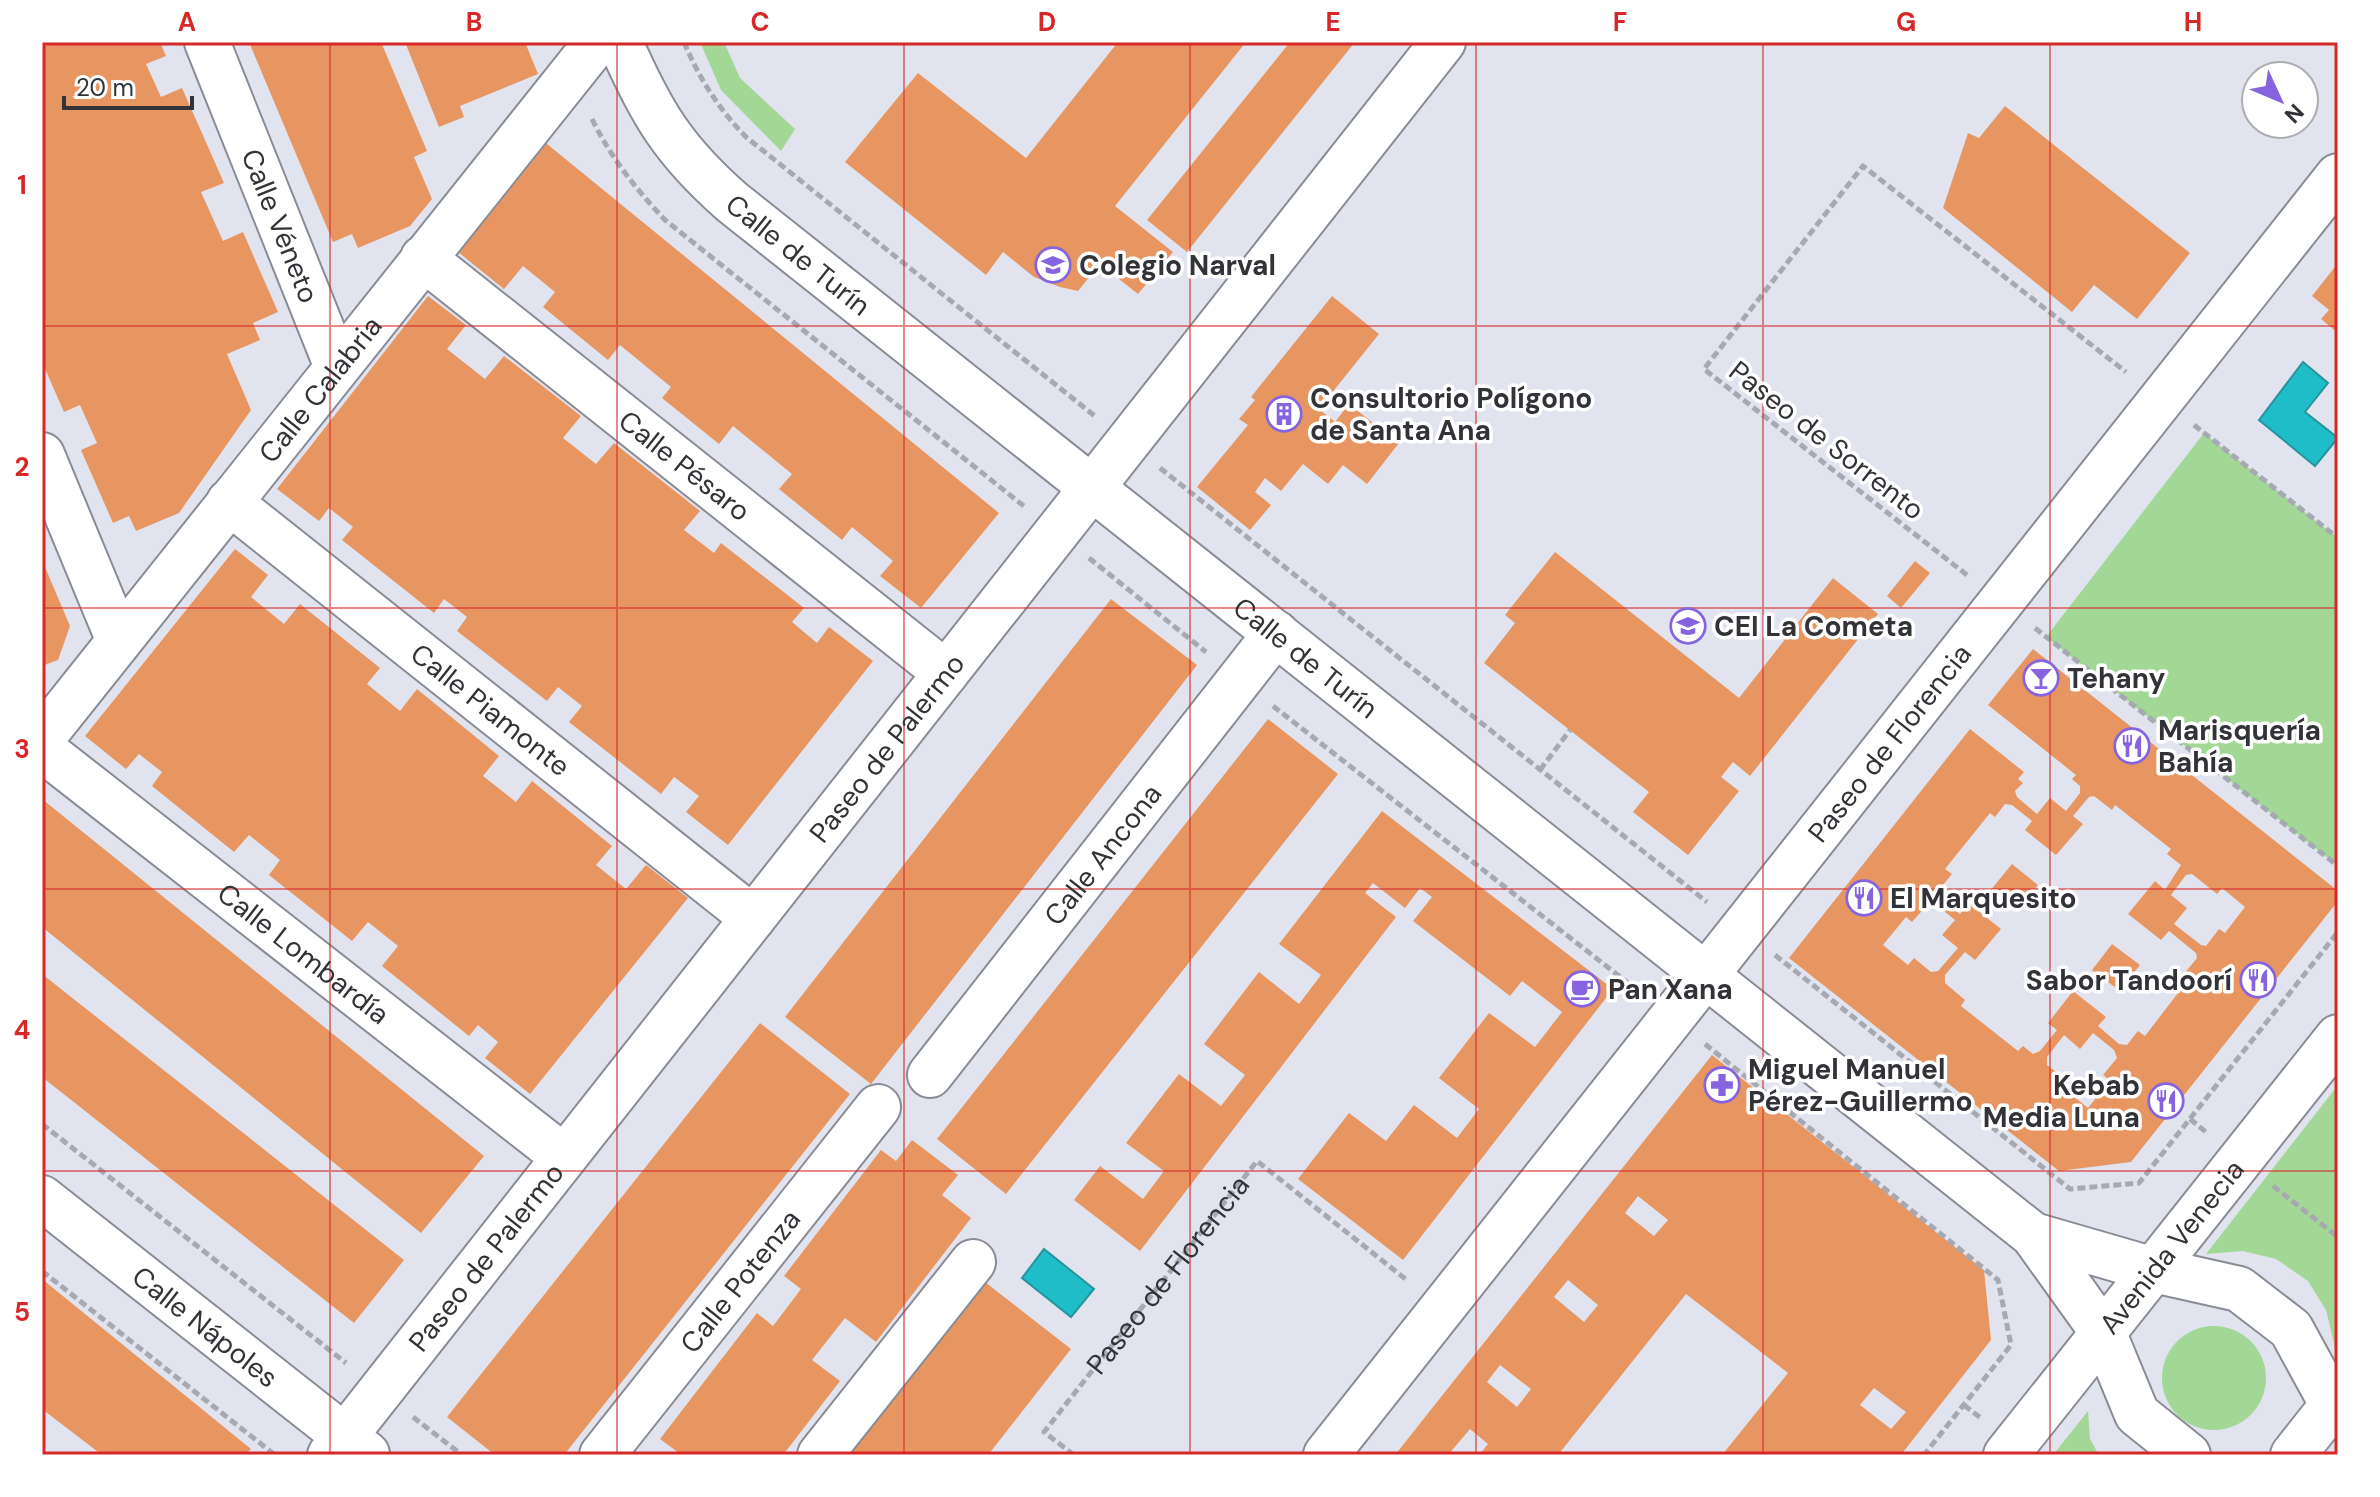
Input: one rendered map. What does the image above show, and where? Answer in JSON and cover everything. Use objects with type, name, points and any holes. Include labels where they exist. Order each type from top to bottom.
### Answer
[{"type":"street","name":"Calle Véneto","points":[[207,42],[337,367]]},
{"type":"street","name":"Calle Calabria","points":[[42,738],[597,42]]},
{"type":"street","name":"Calle de Turín","points":[[620,42],[653,113],[676,147],[705,179],[2033,1235],[2104,1334],[2137,1414],[2188,1455]]},
{"type":"street","name":"Paseo de Palermo","points":[[347,1449],[380,1390],[1443,42]]},
{"type":"street","name":"Paseo de Florencia","points":[[1326,1455],[2338,176]]},
{"type":"street","name":"Calle Pésaro","points":[[423,258],[946,673]]},
{"type":"street","points":[[42,455],[119,641]]},
{"type":"street","name":"Calle Piamonte","points":[[229,502],[753,918]]},
{"type":"street","name":"Calle Ancona","points":[[930,1075],[1276,633]]},
{"type":"street","name":"Calle Lombardía","points":[[42,749],[564,1157]]},
{"type":"street","name":"Avenida Venecia","points":[[2006,1455],[2338,1037]]},
{"type":"street","name":"Calle Potenza","points":[[602,1455],[878,1107]]},
{"type":"street","name":"Calle Nápoles","points":[[42,1198],[347,1449]]},
{"type":"street","name":"Calle de Turín","points":[[2033,1235],[2154,1270],[2239,1289],[2291,1329],[2336,1406]]},
{"type":"street","points":[[820,1455],[973,1262]]},
{"type":"street","points":[[2293,1455],[2336,1406]]},
{"type":"path","points":[[684,42],[709,93],[721,111],[746,137],[2070,1189],[2139,1183],[2338,932]]},
{"type":"path","name":"Paseo de Sorrento","points":[[2338,538],[1863,166],[1704,369],[2338,866]]},
{"type":"path","points":[[1540,770],[1570,730]]},
{"type":"path","points":[[42,1124],[462,1455]]},
{"type":"path","name":"Paseo de Florencia","points":[[1074,1455],[1044,1432],[1257,1161],[1442,1309]]},
{"type":"path","points":[[42,1271],[275,1455]]},
{"type":"path","points":[[1924,1455],[2011,1345]]},
{"type":"green space","points":[[700,42],[724,42],[740,78],[795,129],[781,151],[721,90]]},
{"type":"green space","points":[[2204,433],[2338,538],[2338,866],[2046,637]]},
{"type":"green space","points":[[2338,1085],[2337,1356],[2326,1310],[2308,1281],[2276,1259],[2243,1251],[2206,1254]]},
{"type":"green space","points":[[2214,1326],[2234,1330],[2251,1341],[2262,1358],[2266,1378],[2262,1398],[2251,1415],[2234,1426],[2214,1430],[2194,1426],[2177,1415],[2166,1398],[2162,1378],[2166,1358],[2177,1341],[2194,1330]]},
{"type":"green space","points":[[2088,1411],[2090,1439],[2099,1455],[2053,1455]]},
{"type":"water","points":[[2303,362],[2328,383],[2305,412],[2338,438],[2315,466],[2259,420]]},
{"type":"water","points":[[1044,1249],[1094,1289],[1071,1317],[1022,1278]]},
{"type":"building","points":[[160,42],[166,56],[146,64],[161,97],[182,88],[224,183],[201,192],[223,241],[243,232],[278,312],[253,323],[260,340],[227,354],[251,410],[179,513],[136,531],[129,516],[113,523],[81,450],[97,443],[80,405],[64,412],[42,362],[42,44]]},
{"type":"building","points":[[249,42],[381,42],[427,151],[414,157],[432,199],[410,226],[358,248],[352,234],[333,242]]},
{"type":"building","points":[[405,42],[525,42],[538,74],[460,106],[464,117],[439,127]]},
{"type":"building","points":[[1118,42],[1246,42],[1115,206],[1173,252],[1138,294],[1100,264],[1078,291],[1034,277],[1003,252],[986,275],[845,162],[918,73],[1026,158]]},
{"type":"building","points":[[1290,42],[1355,42],[1187,252],[1147,220]]},
{"type":"building","points":[[2005,106],[2190,253],[2137,319],[2094,285],[2072,312],[1943,208],[1968,133],[1979,138]]},
{"type":"building","points":[[541,139],[999,513],[921,608],[880,576],[893,561],[852,527],[842,540],[779,489],[792,474],[733,426],[719,444],[662,398],[671,387],[620,345],[608,360],[543,307],[555,292],[523,266],[504,289],[453,248]]},
{"type":"building","points":[[2338,263],[2338,333],[2321,319],[2329,310],[2312,296]]},
{"type":"building","points":[[428,296],[466,325],[447,349],[485,379],[504,356],[581,416],[563,438],[596,464],[614,443],[700,511],[684,530],[714,553],[721,543],[804,608],[792,622],[817,643],[829,627],[873,661],[728,845],[686,812],[699,796],[674,777],[661,794],[569,722],[582,706],[558,687],[547,701],[457,631],[467,617],[444,599],[434,613],[342,540],[353,527],[329,508],[319,521],[277,489]]},
{"type":"building","name":"Consultorio Polígono de Santa Ana","points":[[1332,296],[1379,334],[1319,409],[1335,422],[1349,404],[1399,443],[1367,484],[1343,465],[1328,484],[1303,464],[1281,491],[1265,478],[1255,492],[1271,505],[1250,530],[1197,487],[1248,425],[1239,419],[1255,400],[1251,397]]},
{"type":"building","points":[[235,549],[268,575],[251,597],[284,624],[300,604],[380,668],[367,684],[400,711],[417,689],[499,756],[483,776],[516,802],[532,781],[612,846],[596,865],[626,889],[646,865],[688,898],[530,1094],[485,1058],[498,1042],[478,1025],[469,1036],[382,966],[398,946],[368,922],[352,941],[269,875],[280,860],[249,835],[234,852],[152,786],[162,772],[139,754],[126,769],[85,736]]},
{"type":"building","points":[[1555,552],[1739,698],[1833,578],[1878,614],[1750,776],[1733,762],[1721,777],[1739,791],[1688,855],[1633,812],[1649,792],[1484,663],[1515,623],[1505,615]]},
{"type":"building","points":[[42,560],[70,626],[58,660],[42,666]]},
{"type":"building","points":[[1915,561],[1930,573],[1901,608],[1887,596]]},
{"type":"building","points":[[1111,599],[1197,665],[871,1084],[785,1017]]},
{"type":"building","points":[[2033,649],[2338,891],[2338,901],[2131,1162],[2059,1171],[1789,958],[1970,729],[2024,772],[2018,779],[2023,783],[2015,791],[2017,797],[2037,814],[2050,798],[2066,811],[2080,793],[2080,786],[2072,779],[2076,775],[1988,705]],"holes":[[[2094,796],[2112,810],[2115,805],[2171,849],[2167,854],[2181,865],[2165,890],[2155,881],[2128,914],[2161,940],[2169,931],[2196,953],[2197,958],[2183,975],[2188,980],[2145,1036],[2138,1031],[2127,1045],[2119,1044],[2098,1026],[2106,1017],[2073,991],[2048,1023],[2057,1030],[2040,1051],[2033,1054],[2023,1046],[2018,1051],[1961,1006],[1965,1000],[1945,983],[1945,975],[1965,952],[1975,960],[2001,929],[1968,903],[1960,914],[1939,897],[1938,891],[1952,874],[1945,869],[1990,813],[1995,817],[2005,804],[2012,805],[2032,821],[2025,830],[2056,855],[2083,824],[2073,816],[2089,797]],[[2192,874],[2217,894],[2222,888],[2245,907],[2225,933],[2219,929],[2206,946],[2174,924],[2187,908],[2171,895],[2186,875]],[[1934,903],[1955,920],[1942,935],[1958,948],[1938,971],[1931,972],[1914,958],[1908,965],[1883,945],[1906,917],[1912,922],[1928,904]],[[2093,1033],[2114,1050],[2117,1058],[2103,1075],[2110,1080],[2088,1108],[2055,1081],[2060,1075],[2047,1065],[2047,1057],[2064,1035],[2080,1049]]]},
{"type":"building","points":[[1268,719],[1338,774],[1006,1194],[937,1139]]},
{"type":"building","points":[[42,799],[484,1156],[421,1233],[42,927]]},
{"type":"building","points":[[1382,811],[1613,989],[1403,1260],[1298,1179],[1349,1113],[1386,1141],[1414,1105],[1457,1138],[1479,1109],[1439,1078],[1489,1013],[1535,1047],[1562,1012],[1522,981],[1510,996],[1413,921],[1432,897],[1420,888],[1405,908],[1373,883],[1365,893],[1396,917],[1140,1251],[1074,1200],[1100,1166],[1143,1199],[1164,1171],[1126,1143],[1179,1074],[1221,1106],[1245,1075],[1204,1044],[1259,972],[1299,1004],[1321,975],[1279,944]]},
{"type":"building","points":[[2012,864],[2038,885],[2017,911],[1990,891]]},
{"type":"building","points":[[2112,944],[2140,965],[2120,991],[2092,970]]},
{"type":"building","points":[[42,974],[404,1260],[354,1323],[42,1077]]},
{"type":"building","points":[[760,1023],[850,1094],[564,1455],[495,1455],[447,1417]]},
{"type":"building","points":[[1712,1055],[1984,1270],[1991,1340],[1901,1455],[1722,1455],[1788,1373],[1686,1294],[1558,1455],[1479,1455],[1488,1444],[1470,1429],[1448,1455],[1395,1455]],"holes":[[[1638,1196],[1668,1220],[1654,1236],[1625,1213]],[[1568,1280],[1598,1305],[1584,1322],[1554,1297]],[[1500,1365],[1531,1389],[1517,1407],[1487,1382]],[[1874,1388],[1906,1412],[1891,1429],[1860,1405]]]},
{"type":"building","points":[[912,1140],[958,1175],[942,1195],[971,1218],[876,1342],[845,1318],[812,1360],[840,1381],[783,1455],[677,1455],[679,1453],[660,1439],[757,1313],[773,1326],[801,1289],[784,1276],[881,1150],[896,1161]]},
{"type":"building","points":[[42,1279],[251,1449],[245,1455],[102,1455],[42,1409]]},
{"type":"building","points":[[985,1282],[1071,1349],[988,1455],[848,1455]]},
{"type":"place","name":"Colegio Narval","points":[[1053,265]]},
{"type":"place","name":"Consultorio Polígono de Santa Ana","points":[[1284,414]]},
{"type":"place","name":"CEI La Cometa","points":[[1688,626]]},
{"type":"place","name":"Tehany","points":[[2041,678]]},
{"type":"place","name":"Marisquería Bahía","points":[[2132,746]]},
{"type":"place","name":"El Marquesito","points":[[1864,898]]},
{"type":"place","name":"Sabor Tandoorí","points":[[2258,980]]},
{"type":"place","name":"Pan Xana","points":[[1582,989]]},
{"type":"place","name":"Miguel Manuel Pérez-Guillermo","points":[[1722,1085]]},
{"type":"place","name":"Kebab Media Luna","points":[[2166,1101]]}]
